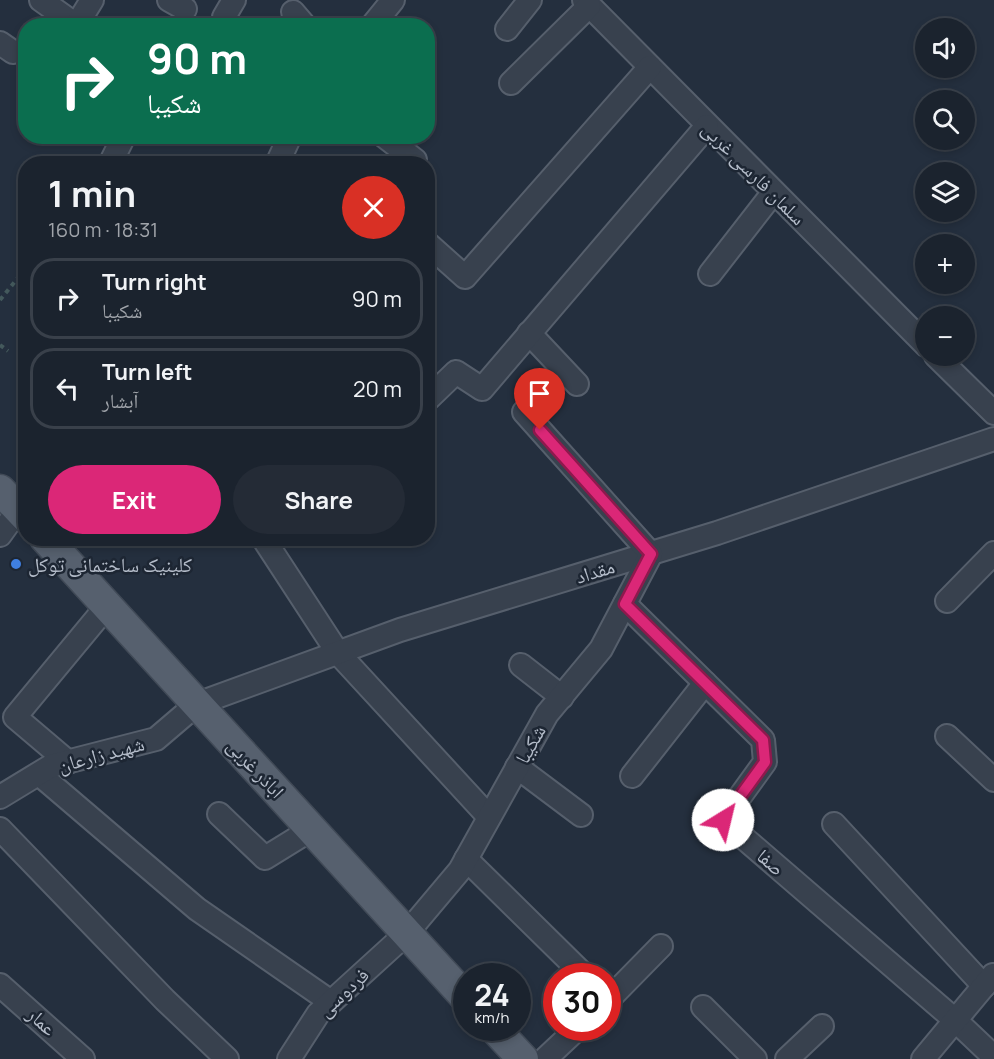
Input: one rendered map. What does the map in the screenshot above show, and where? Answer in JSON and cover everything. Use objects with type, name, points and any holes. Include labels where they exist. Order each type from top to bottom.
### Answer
[{"type":"main road","name":"اباذر غربی","points":[[52,546],[453,984]]},
{"type":"main road","points":[[506,1041],[523,1059]]},
{"type":"street","points":[[40,0],[66,18]]},
{"type":"street","points":[[80,18],[92,0]]},
{"type":"street","points":[[378,18],[393,0]]},
{"type":"street","points":[[507,29],[531,0]]},
{"type":"street","points":[[511,83],[586,3]]},
{"type":"street","name":"سلمان فارسی غربی","points":[[586,3],[915,334]]},
{"type":"street","points":[[435,250],[465,277],[650,67]]},
{"type":"street","points":[[435,392],[456,372],[482,389],[707,126]]},
{"type":"street","points":[[394,144],[410,156]]},
{"type":"street","points":[[710,274],[773,193]]},
{"type":"street","points":[[530,333],[577,384]]},
{"type":"street","points":[[946,366],[994,413]]},
{"type":"street","points":[[524,412],[651,554]]},
{"type":"street","name":"مقداد","points":[[197,704],[400,630],[651,554],[994,440]]},
{"type":"street","points":[[0,535],[15,506]]},
{"type":"street","points":[[268,546],[338,653],[489,817]]},
{"type":"street","points":[[947,601],[994,553]]},
{"type":"street","name":"شکیبا","points":[[407,933],[460,870],[547,714],[601,649],[651,554]]},
{"type":"street","name":"صفا","points":[[625,604],[763,740],[765,762],[723,820],[955,1020]]},
{"type":"street","points":[[68,762],[15,717],[107,606]]},
{"type":"street","points":[[521,665],[561,697]]},
{"type":"street","points":[[632,776],[705,683]]},
{"type":"street","name":"شهید زارعان","points":[[0,797],[51,766],[156,739],[197,704]]},
{"type":"street","points":[[947,736],[994,780]]},
{"type":"street","points":[[517,767],[581,815]]},
{"type":"street","points":[[39,774],[197,909],[331,1002]]},
{"type":"street","points":[[219,814],[265,858],[312,829]]},
{"type":"street","points":[[834,824],[989,980],[923,1059]]},
{"type":"street","points":[[0,829],[165,1000],[227,1059]]},
{"type":"street","points":[[466,859],[572,963]]},
{"type":"street","name":"فردوسی","points":[[289,1059],[318,1014],[407,933]]},
{"type":"street","points":[[621,986],[662,946]]},
{"type":"street","name":"عمار","points":[[0,985],[83,1059]]},
{"type":"street","points":[[703,1007],[755,1059]]},
{"type":"street","points":[[955,1020],[994,1057]]},
{"type":"street","points":[[787,1059],[822,1026]]},
{"type":"street","points":[[545,1059],[564,1041]]},
{"type":"path","points":[[0,300],[18,278]]},
{"type":"path","points":[[0,345],[8,351]]},
{"type":"place","name":"کلینیک ساختمانی توکل","points":[[16,564]]},
{"type":"route","points":[[540,430],[651,554],[625,604],[763,740],[765,762],[723,820]]}]
